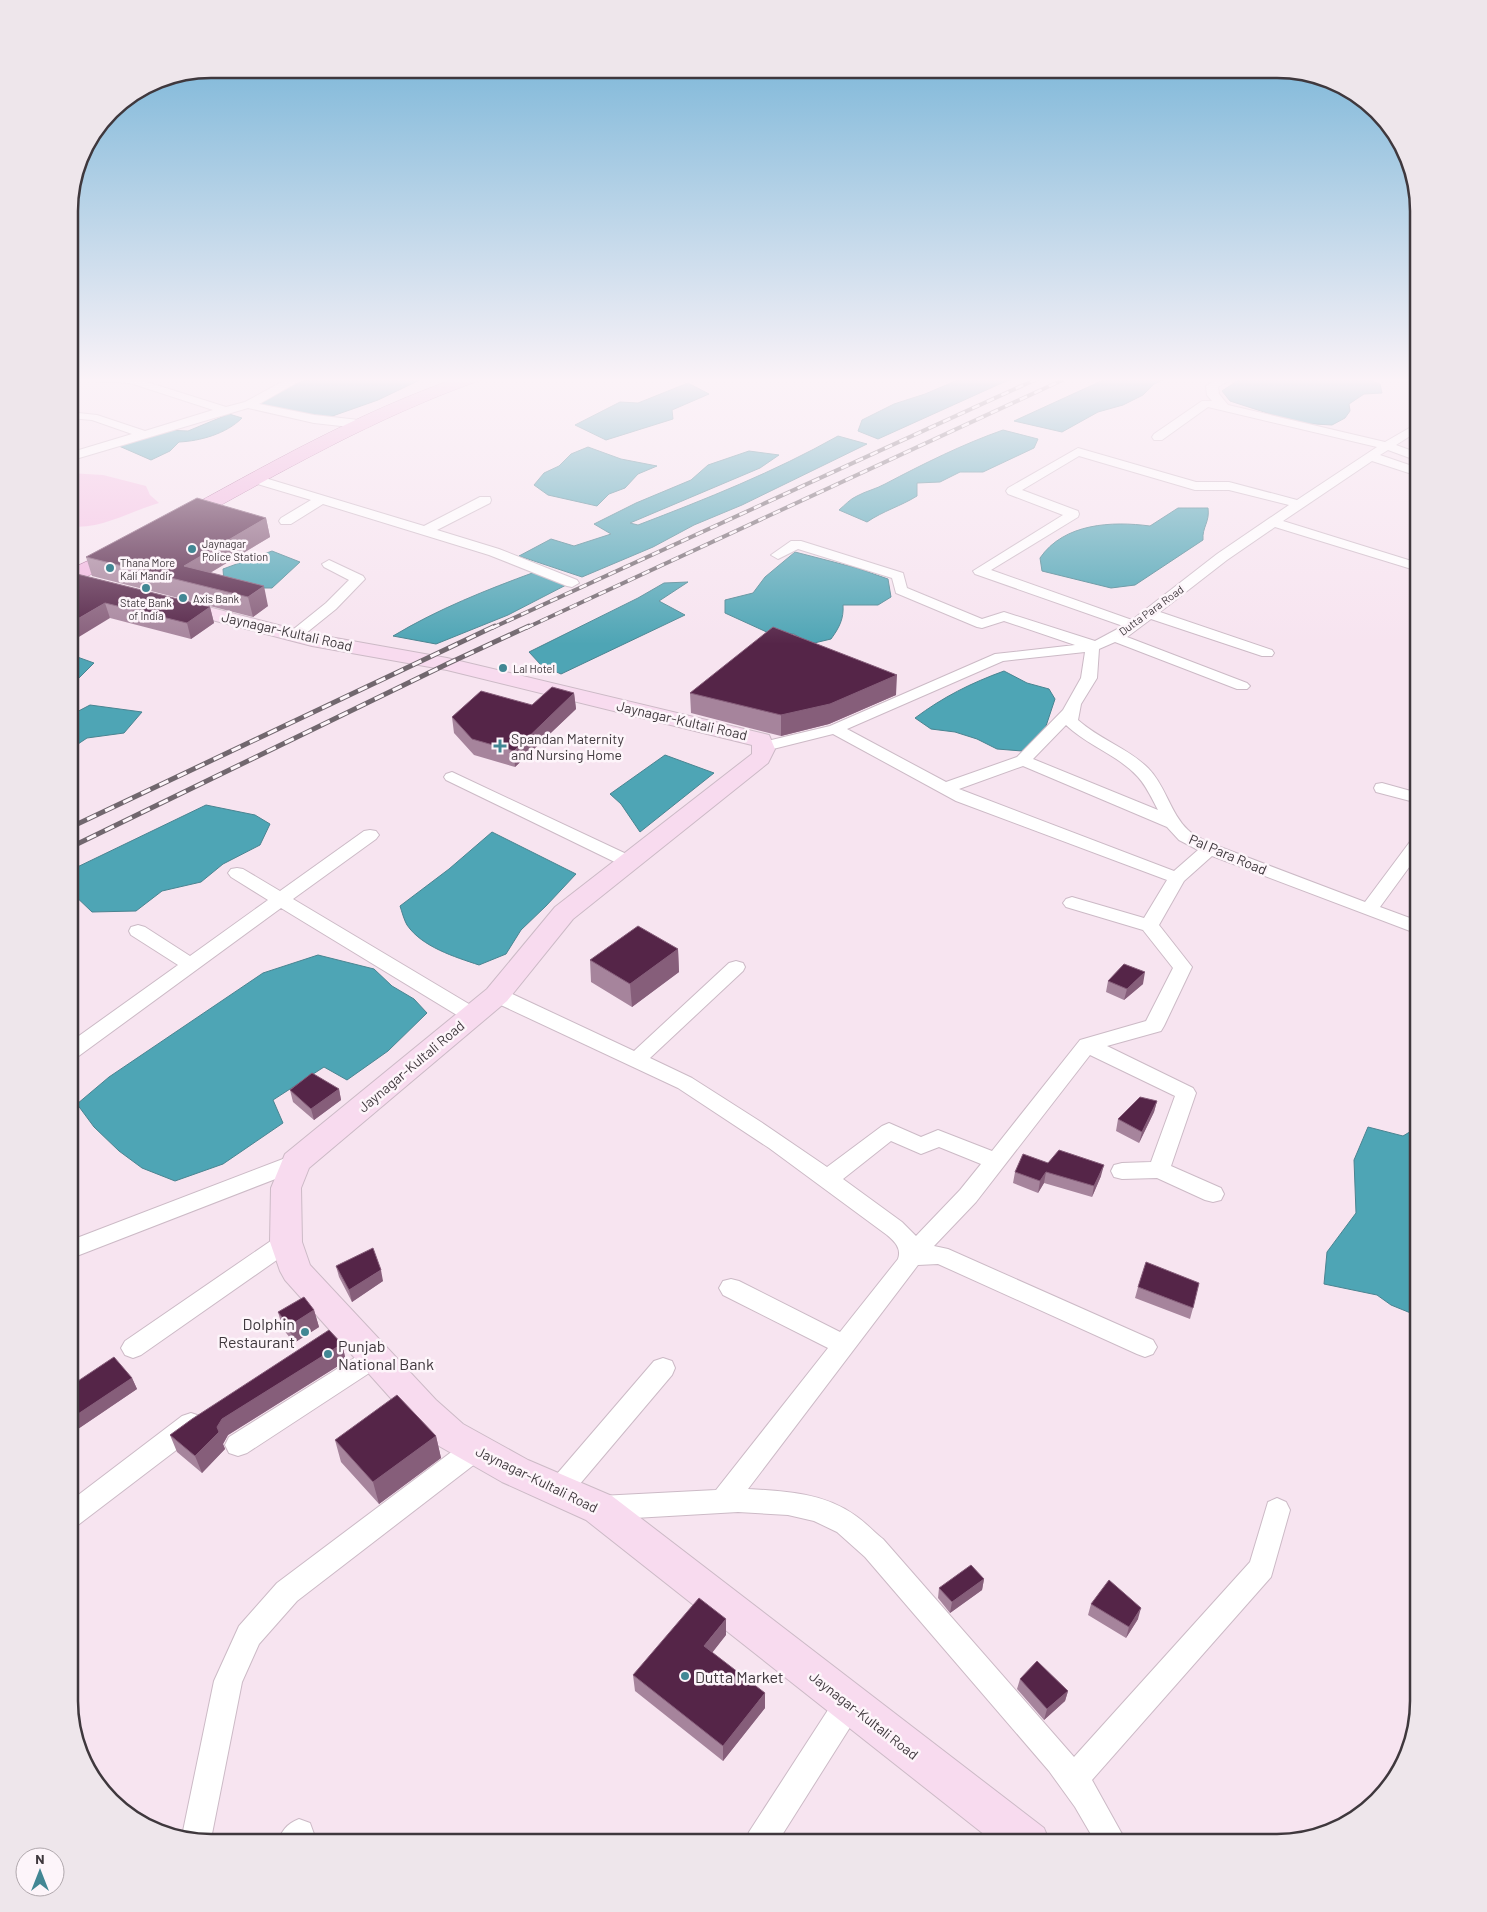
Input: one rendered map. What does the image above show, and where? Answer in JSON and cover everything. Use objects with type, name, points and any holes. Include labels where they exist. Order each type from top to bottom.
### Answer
[{"type":"main road","points":[[164,528],[279,466]]},
{"type":"main road","points":[[78,573],[135,544]]},
{"type":"main road","points":[[78,580],[107,587]]},
{"type":"main road","name":"Jaynagar-Kultali Road","points":[[154,599],[296,635],[447,664],[761,740],[765,746],[765,752],[760,758],[564,913],[497,995],[296,1162],[286,1188],[286,1242],[296,1271],[337,1330],[375,1357],[424,1411],[451,1435],[515,1471],[599,1508],[1017,1834]]},
{"type":"street","points":[[1054,466],[1012,491],[1073,514],[980,571],[1134,625]]},
{"type":"street","points":[[1127,466],[1195,486],[1230,486],[1298,504]]},
{"type":"street","name":"Dutta Para Road","points":[[765,746],[835,729],[1000,657],[1074,650],[1092,646],[1114,637],[1134,625],[1222,557],[1355,466]]},
{"type":"street","points":[[255,479],[494,552],[572,583]]},
{"type":"street","points":[[286,521],[322,500]]},
{"type":"street","points":[[425,531],[486,500]]},
{"type":"street","points":[[1272,522],[1410,565]]},
{"type":"street","points":[[778,555],[796,544],[898,576],[901,590],[982,624],[1004,616],[1092,646],[1092,663],[1088,680],[1069,713],[1023,760],[945,788]]},
{"type":"street","points":[[296,635],[331,606],[358,579],[329,564]]},
{"type":"street","points":[[1149,613],[1267,653]]},
{"type":"street","points":[[1114,637],[1242,686]]},
{"type":"street","name":"Pal Para Road","points":[[1069,713],[1070,721],[1079,730],[1128,759],[1143,772],[1156,787],[1173,823],[1184,836],[1209,848],[1410,925]]},
{"type":"street","points":[[835,729],[962,797],[1177,878]]},
{"type":"street","points":[[1023,760],[1173,823]]},
{"type":"street","points":[[452,777],[629,862]]},
{"type":"street","points":[[1382,788],[1410,796]]},
{"type":"street","points":[[78,1047],[370,835]]},
{"type":"street","points":[[1150,926],[1177,878],[1209,848]]},
{"type":"street","points":[[1369,909],[1410,854]]},
{"type":"street","points":[[238,873],[472,1015]]},
{"type":"street","points":[[722,1501],[906,1265],[911,1256],[968,1196],[1087,1045],[1154,1026],[1184,967],[1150,926],[1072,903]]},
{"type":"street","points":[[138,931],[191,965]]},
{"type":"street","points":[[636,1060],[736,967]]},
{"type":"street","points":[[497,995],[685,1083],[744,1119],[898,1233],[909,1245],[911,1256]]},
{"type":"street","points":[[1087,1045],[1186,1093],[1159,1170]]},
{"type":"street","points":[[828,1180],[889,1131],[921,1146],[938,1138],[996,1161]]},
{"type":"street","points":[[78,1247],[296,1162]]},
{"type":"street","points":[[1122,1171],[1159,1170],[1213,1194]]},
{"type":"street","points":[[133,1348],[286,1242]]},
{"type":"street","points":[[911,1256],[940,1255],[1145,1347]]},
{"type":"street","points":[[731,1288],[844,1345]]},
{"type":"street","points":[[238,1445],[375,1357]]},
{"type":"street","points":[[559,1490],[663,1368]]},
{"type":"street","points":[[78,1510],[188,1426],[213,1410]]},
{"type":"street","points":[[197,1833],[228,1681],[248,1635],[287,1592],[475,1449]]},
{"type":"street","points":[[599,1508],[722,1501],[788,1502],[819,1510],[846,1524],[874,1548],[1059,1761],[1086,1796],[1107,1834]]},
{"type":"street","points":[[1073,1780],[1262,1568],[1277,1510]]},
{"type":"street","points":[[766,1834],[849,1703]]},
{"type":"shaded area","points":[[78,474],[103,475],[146,486],[150,495],[159,503],[103,523],[78,527]]},
{"type":"water","points":[[559,466],[656,466],[638,474],[625,488],[609,494],[597,506],[548,495],[534,485],[544,473]]},
{"type":"water","points":[[707,466],[763,466],[630,523],[638,525],[779,466],[821,466],[742,505],[694,525],[653,547],[582,577],[519,556],[551,539],[574,546],[611,534],[594,524],[636,503],[691,480]]},
{"type":"water","points":[[920,466],[995,466],[983,472],[960,472],[940,482],[917,483],[917,496],[867,522],[839,510],[860,494],[882,486]]},
{"type":"water","points":[[1178,508],[1208,508],[1203,540],[1135,585],[1111,588],[1042,571],[1040,558],[1050,546],[1075,531],[1090,527],[1120,524],[1150,526]]},
{"type":"water","points":[[272,551],[300,562],[272,588],[243,588],[224,582],[223,569]]},
{"type":"water","points":[[795,552],[857,568],[888,579],[891,597],[878,605],[843,605],[843,615],[831,639],[810,644],[794,634],[771,634],[725,613],[725,600],[753,593],[765,577]]},
{"type":"water","points":[[535,572],[568,584],[508,615],[436,644],[393,636],[427,617],[462,601]]},
{"type":"water","points":[[688,582],[659,601],[685,615],[561,674],[541,665],[529,652],[638,598],[664,583]]},
{"type":"water","points":[[78,657],[94,663],[78,679]]},
{"type":"water","points":[[1004,671],[1027,683],[1049,689],[1055,699],[1045,729],[1022,751],[997,749],[977,739],[955,732],[931,729],[915,718],[936,703],[958,691]]},
{"type":"water","points":[[90,705],[142,712],[124,733],[87,738],[78,744],[78,711]]},
{"type":"water","points":[[665,755],[714,773],[640,832],[621,804],[610,794]]},
{"type":"water","points":[[206,805],[255,815],[270,824],[260,845],[223,864],[201,882],[162,891],[136,911],[92,912],[78,899],[78,867]]},
{"type":"water","points":[[492,832],[576,874],[521,930],[506,954],[479,965],[440,950],[421,939],[407,925],[400,906],[449,869]]},
{"type":"water","points":[[318,955],[374,969],[392,986],[414,999],[427,1013],[388,1051],[347,1080],[324,1067],[273,1100],[283,1123],[223,1164],[175,1181],[142,1168],[119,1151],[94,1127],[78,1103],[109,1077],[263,973]]},
{"type":"water","points":[[1368,1127],[1403,1136],[1410,1132],[1410,1313],[1391,1305],[1377,1295],[1324,1284],[1327,1252],[1356,1213],[1354,1160]]},
{"type":"building","points":[[197,498],[266,518],[184,566],[264,586],[248,597],[86,557]]},
{"type":"building","points":[[78,574],[210,607],[187,623],[105,603],[78,619]]},
{"type":"building","points":[[773,627],[897,675],[830,704],[781,715],[690,693]]},
{"type":"building","points":[[552,687],[574,693],[514,751],[472,739],[452,717],[481,691],[532,705]]},
{"type":"building","points":[[638,926],[678,949],[630,984],[590,960]]},
{"type":"building","points":[[1124,964],[1145,972],[1127,989],[1108,981]]},
{"type":"building","points":[[312,1073],[339,1089],[311,1109],[290,1090]]},
{"type":"building","points":[[1140,1097],[1157,1101],[1142,1132],[1118,1119]]},
{"type":"building","points":[[1059,1150],[1104,1165],[1094,1186],[1046,1172],[1040,1181],[1015,1172],[1023,1154],[1048,1163]]},
{"type":"building","points":[[373,1248],[381,1270],[349,1290],[336,1266]]},
{"type":"building","points":[[1146,1262],[1199,1283],[1193,1308],[1138,1287]]},
{"type":"building","points":[[304,1297],[314,1310],[289,1326],[278,1312]]},
{"type":"building","points":[[329,1330],[342,1344],[222,1419],[217,1427],[219,1432],[195,1456],[170,1435],[192,1419]]},
{"type":"building","points":[[114,1357],[132,1378],[78,1414],[78,1381]]},
{"type":"building","points":[[397,1395],[436,1436],[373,1482],[335,1440]]},
{"type":"building","points":[[971,1565],[984,1579],[952,1602],[939,1588]]},
{"type":"building","points":[[1109,1580],[1141,1608],[1129,1627],[1091,1604]]},
{"type":"building","name":"Dutta Market","points":[[699,1598],[726,1619],[704,1646],[765,1693],[723,1746],[633,1675]]},
{"type":"building","points":[[1037,1661],[1068,1691],[1047,1709],[1020,1679]]},
{"type":"railway","points":[[492,628],[846,466]]},
{"type":"railway","points":[[526,628],[876,466]]},
{"type":"railway","points":[[78,824],[495,626]]},
{"type":"railway","points":[[78,844],[529,626]]},
{"type":"place","name":"Jaynagar Police Station","points":[[192,549]]},
{"type":"place","name":"Thana More Kali Mandir","points":[[110,568]]},
{"type":"place","name":"State Bank of India","points":[[146,588]]},
{"type":"place","name":"Axis Bank","points":[[183,598]]},
{"type":"place","name":"Lal Hotel","points":[[503,668]]},
{"type":"place","name":"Spandan Maternity and Nursing Home","points":[[500,746]]},
{"type":"place","name":"Dolphin Restaurant","points":[[305,1332]]},
{"type":"place","name":"Punjab National Bank","points":[[328,1354]]},
{"type":"place","name":"Dutta Market","points":[[685,1676]]}]
